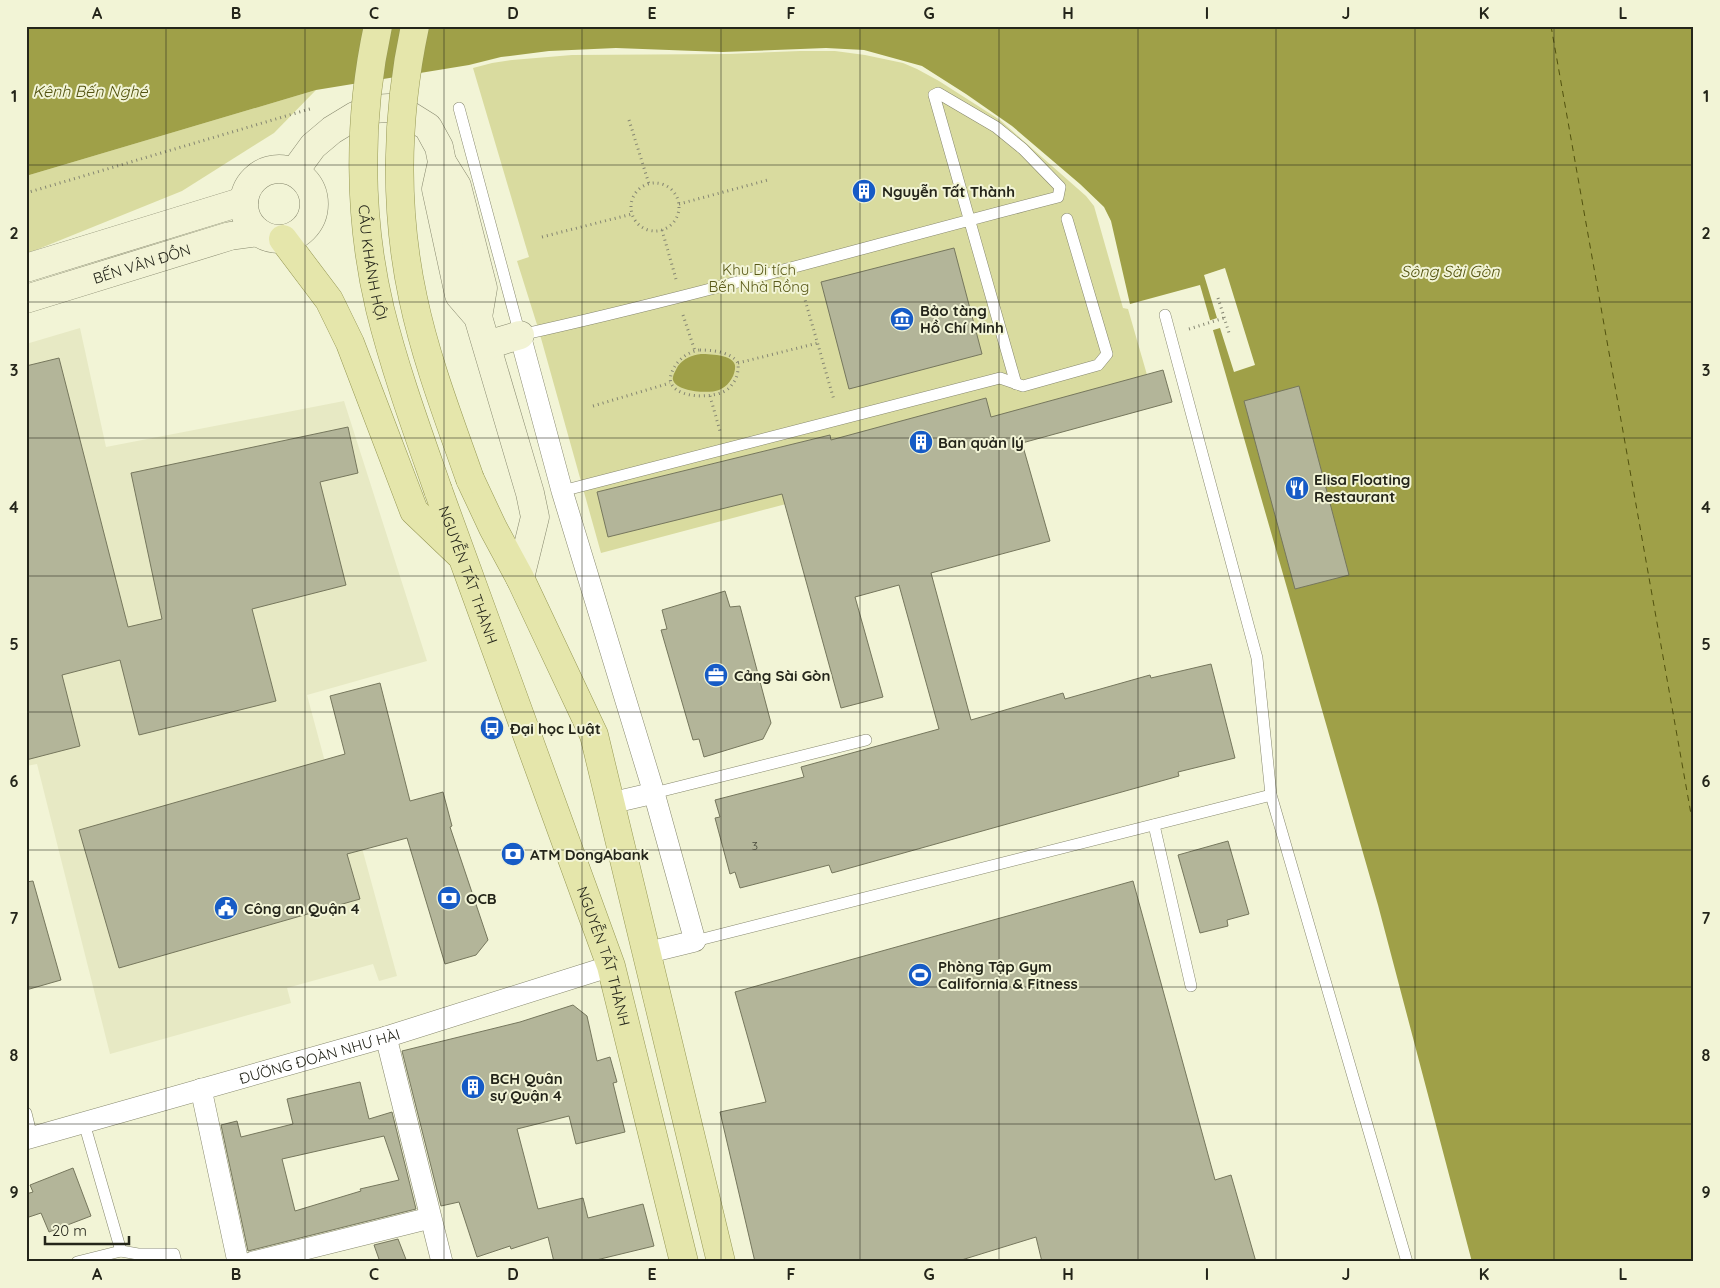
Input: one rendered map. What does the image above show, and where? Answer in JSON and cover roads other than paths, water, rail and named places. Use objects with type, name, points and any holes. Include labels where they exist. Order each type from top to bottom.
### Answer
[{"type":"main road","name":"CẦU KHÁNH HỘI","points":[[378,26],[369,78],[364,130],[366,207],[371,263],[394,359],[438,490]]},
{"type":"main road","name":"CẦU KHÁNH HỘI","points":[[415,26],[406,79],[399,165],[405,259],[428,358],[470,479],[493,528],[520,578]]},
{"type":"main road","points":[[294,172],[313,146],[332,130],[372,108],[389,108],[404,112],[428,127],[439,147],[442,162],[457,186],[483,288],[478,317],[530,493],[534,517],[520,578],[594,735],[721,1262]]},
{"type":"main road","points":[[271,236],[300,233],[310,222],[314,212],[314,195],[307,182],[294,172],[282,168],[268,170],[257,176],[245,192],[244,210],[250,224],[271,236],[329,300],[350,343],[414,511],[462,557]]},
{"type":"main road","name":"BẾN VÂN ĐỒN","points":[[26,268],[244,201]]},
{"type":"main road","name":"BẾN VÂN ĐỒN","points":[[26,299],[230,236],[271,236]]},
{"type":"main road","points":[[487,345],[520,335]]},
{"type":"main road","name":"NGUYỄN TẤT THÀNH","points":[[438,490],[611,966],[684,1262]]},
{"type":"street","points":[[520,335],[562,491],[654,793],[696,941],[646,953]]},
{"type":"street","points":[[611,803],[654,793]]},
{"type":"street","name":"ĐƯỜNG ĐOÀN NHƯ HÀI","points":[[29,1138],[386,1037],[611,966]]},
{"type":"street","points":[[386,1037],[442,1262]]},
{"type":"street","points":[[201,1089],[238,1262]]},
{"type":"street","points":[[253,1262],[430,1218]]},
{"type":"lane","points":[[459,108],[520,335],[700,291],[969,220],[1058,197],[1060,188],[1023,149],[996,127],[938,93],[934,94],[969,220],[1016,384]]},
{"type":"lane","points":[[562,491],[1000,378],[1023,386],[1098,366],[1107,354],[1067,219]]},
{"type":"lane","points":[[1165,316],[1258,658],[1271,795],[1407,1262]]},
{"type":"lane","points":[[654,793],[866,740]]},
{"type":"lane","points":[[696,941],[1271,795]]},
{"type":"lane","points":[[1154,825],[1191,986]]},
{"type":"lane","points":[[26,1114],[29,1138]]},
{"type":"lane","points":[[84,1123],[121,1251]]},
{"type":"lane","points":[[77,1262],[121,1251],[139,1258],[174,1254],[176,1262]]},
{"type":"water","name":"Sông Sài Gòn","points":[[26,26],[1694,26],[1694,1262],[1472,1262],[1378,905],[1200,285],[1130,304],[1111,221],[1104,207],[1012,126],[922,66],[864,50],[826,48],[722,52],[616,48],[549,51],[501,57],[469,65],[316,90],[26,176]]},
{"type":"water","points":[[701,354],[723,356],[735,364],[732,379],[722,389],[708,392],[694,391],[680,387],[673,380],[675,371],[683,361],[691,356]]},
{"type":"place","name":"Nguyễn Tất Thành","points":[[864,191]]},
{"type":"place","name":"Bảo tàng Hồ Chí Minh","points":[[902,319]]},
{"type":"place","name":"Ban quản lý","points":[[921,442]]},
{"type":"place","name":"Elisa Floating Restaurant","points":[[1297,488]]},
{"type":"place","name":"Cảng Sài Gòn","points":[[716,675]]},
{"type":"place","name":"Đại học Luật","points":[[492,728]]},
{"type":"place","name":"ATM DongAbank","points":[[513,854]]},
{"type":"place","name":"OCB","points":[[449,898]]},
{"type":"place","name":"Công an Quận 4","points":[[226,908]]},
{"type":"place","name":"Phòng Tập Gym California & Fitness","points":[[920,975]]},
{"type":"place","name":"BCH Quân sự Quận 4","points":[[473,1087]]},
{"type":"water label","name":"Kênh Bến Nghé","points":[[90,91]]},
{"type":"park label","name":"Khu Di tích Bến Nhà Rồng","points":[[759,278]]}]
